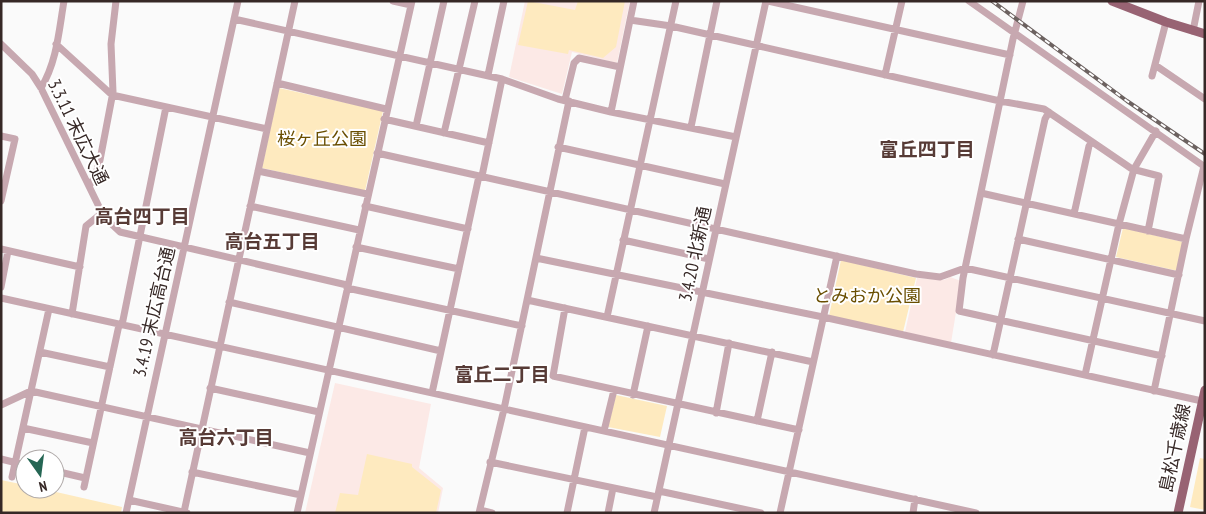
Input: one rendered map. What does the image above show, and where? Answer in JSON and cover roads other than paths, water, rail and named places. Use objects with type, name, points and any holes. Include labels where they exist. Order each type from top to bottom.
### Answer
[{"type":"main road","points":[[1118,3],[1166,22],[1205,34]]},
{"type":"main road","name":"島松千歳線","points":[[1178,513],[1205,390]]},
{"type":"street","points":[[41,88],[49,76],[64,1]]},
{"type":"street","points":[[89,186],[95,177],[100,160],[112,95],[111,44],[116,1]]},
{"type":"street","name":"3.4.19 末広高台通","points":[[126,513],[238,1]]},
{"type":"street","points":[[129,500],[185,512],[228,302],[296,1]]},
{"type":"street","points":[[297,513],[411,3],[393,1]]},
{"type":"street","points":[[416,126],[444,1]]},
{"type":"street","points":[[444,133],[475,1]]},
{"type":"street","points":[[488,76],[504,1]]},
{"type":"street","points":[[611,112],[634,1]]},
{"type":"street","points":[[607,317],[676,1]]},
{"type":"street","points":[[691,127],[717,1]]},
{"type":"street","points":[[767,1],[1010,55]]},
{"type":"street","name":"3.4.20 北新通","points":[[654,513],[715,228],[767,1]]},
{"type":"street","points":[[885,75],[902,1]]},
{"type":"street","points":[[969,1],[1204,166],[1186,239],[1154,390]]},
{"type":"street","points":[[1023,1],[965,268],[959,311],[1162,356]]},
{"type":"street","points":[[1193,31],[1199,1]]},
{"type":"street","points":[[234,19],[502,79],[567,101],[611,112],[736,137]]},
{"type":"street","points":[[630,20],[671,26],[1000,101],[1044,109],[1134,170],[1159,176],[1148,231]]},
{"type":"street","points":[[1152,76],[1166,22]]},
{"type":"street","name":"3.3.11 末広大通","points":[[1,44],[32,74],[41,88],[102,214],[120,232],[347,287],[522,326]]},
{"type":"street","points":[[56,44],[112,95],[267,129]]},
{"type":"street","points":[[492,513],[479,511],[522,326],[574,63],[579,58],[620,67]]},
{"type":"street","points":[[1155,64],[1205,99]]},
{"type":"street","points":[[432,394],[502,79]]},
{"type":"street","points":[[277,83],[386,109]]},
{"type":"street","points":[[84,487],[140,238],[166,106]]},
{"type":"street","points":[[993,355],[1045,118],[1049,112]]},
{"type":"street","points":[[384,119],[489,143]]},
{"type":"street","points":[[1085,375],[1119,224],[1134,170],[1156,132]]},
{"type":"street","points":[[1,136],[15,139],[1,201]]},
{"type":"street","points":[[1074,214],[1089,146],[1092,142]]},
{"type":"street","points":[[558,147],[725,184]]},
{"type":"street","points":[[377,153],[630,208],[916,274],[940,277],[965,268],[1205,321]]},
{"type":"street","points":[[258,171],[367,194]]},
{"type":"street","points":[[981,193],[1186,239]]},
{"type":"street","points":[[250,206],[359,230]]},
{"type":"street","points":[[365,206],[468,229]]},
{"type":"street","points":[[72,314],[86,226],[102,214]]},
{"type":"street","points":[[1018,239],[1178,275]]},
{"type":"street","points":[[623,240],[709,259]]},
{"type":"street","points":[[356,247],[459,269]]},
{"type":"street","points":[[1,287],[4,250],[80,266]]},
{"type":"street","points":[[780,513],[837,256]]},
{"type":"street","points":[[536,258],[823,317],[1202,401]]},
{"type":"street","points":[[1,298],[974,512]]},
{"type":"street","points":[[527,300],[813,362]]},
{"type":"street","points":[[228,302],[442,351]]},
{"type":"street","points":[[565,308],[553,376],[798,430]]},
{"type":"street","points":[[18,449],[49,309]]},
{"type":"street","points":[[633,394],[648,326]]},
{"type":"street","points":[[716,413],[730,343]]},
{"type":"street","points":[[40,352],[110,367]]},
{"type":"street","points":[[757,422],[772,352]]},
{"type":"street","points":[[210,388],[319,412]]},
{"type":"street","points":[[604,431],[614,390]]},
{"type":"street","points":[[1,405],[31,391],[310,454]]},
{"type":"street","points":[[567,513],[585,427]]},
{"type":"street","points":[[23,428],[93,442]]},
{"type":"street","points":[[1,459],[15,462],[12,477]]},
{"type":"street","points":[[490,462],[613,488],[658,494],[761,513]]},
{"type":"street","points":[[192,472],[301,495]]},
{"type":"street","points":[[65,473],[85,478]]},
{"type":"street","points":[[608,513],[613,488]]},
{"type":"street","points":[[912,513],[915,499]]},
{"type":"railway","points":[[992,1],[1127,101],[1205,154]]},
{"type":"district","name":"富丘四丁目","points":[[927,149]]},
{"type":"district","name":"高台四丁目","points":[[142,216]]},
{"type":"district","name":"高台五丁目","points":[[272,241]]},
{"type":"district","name":"富丘二丁目","points":[[502,374]]},
{"type":"district","name":"高台六丁目","points":[[226,437]]},
{"type":"park label","name":"桜ヶ丘公園","points":[[322,139]]},
{"type":"park label","name":"とみおか公園","points":[[867,296]]}]
